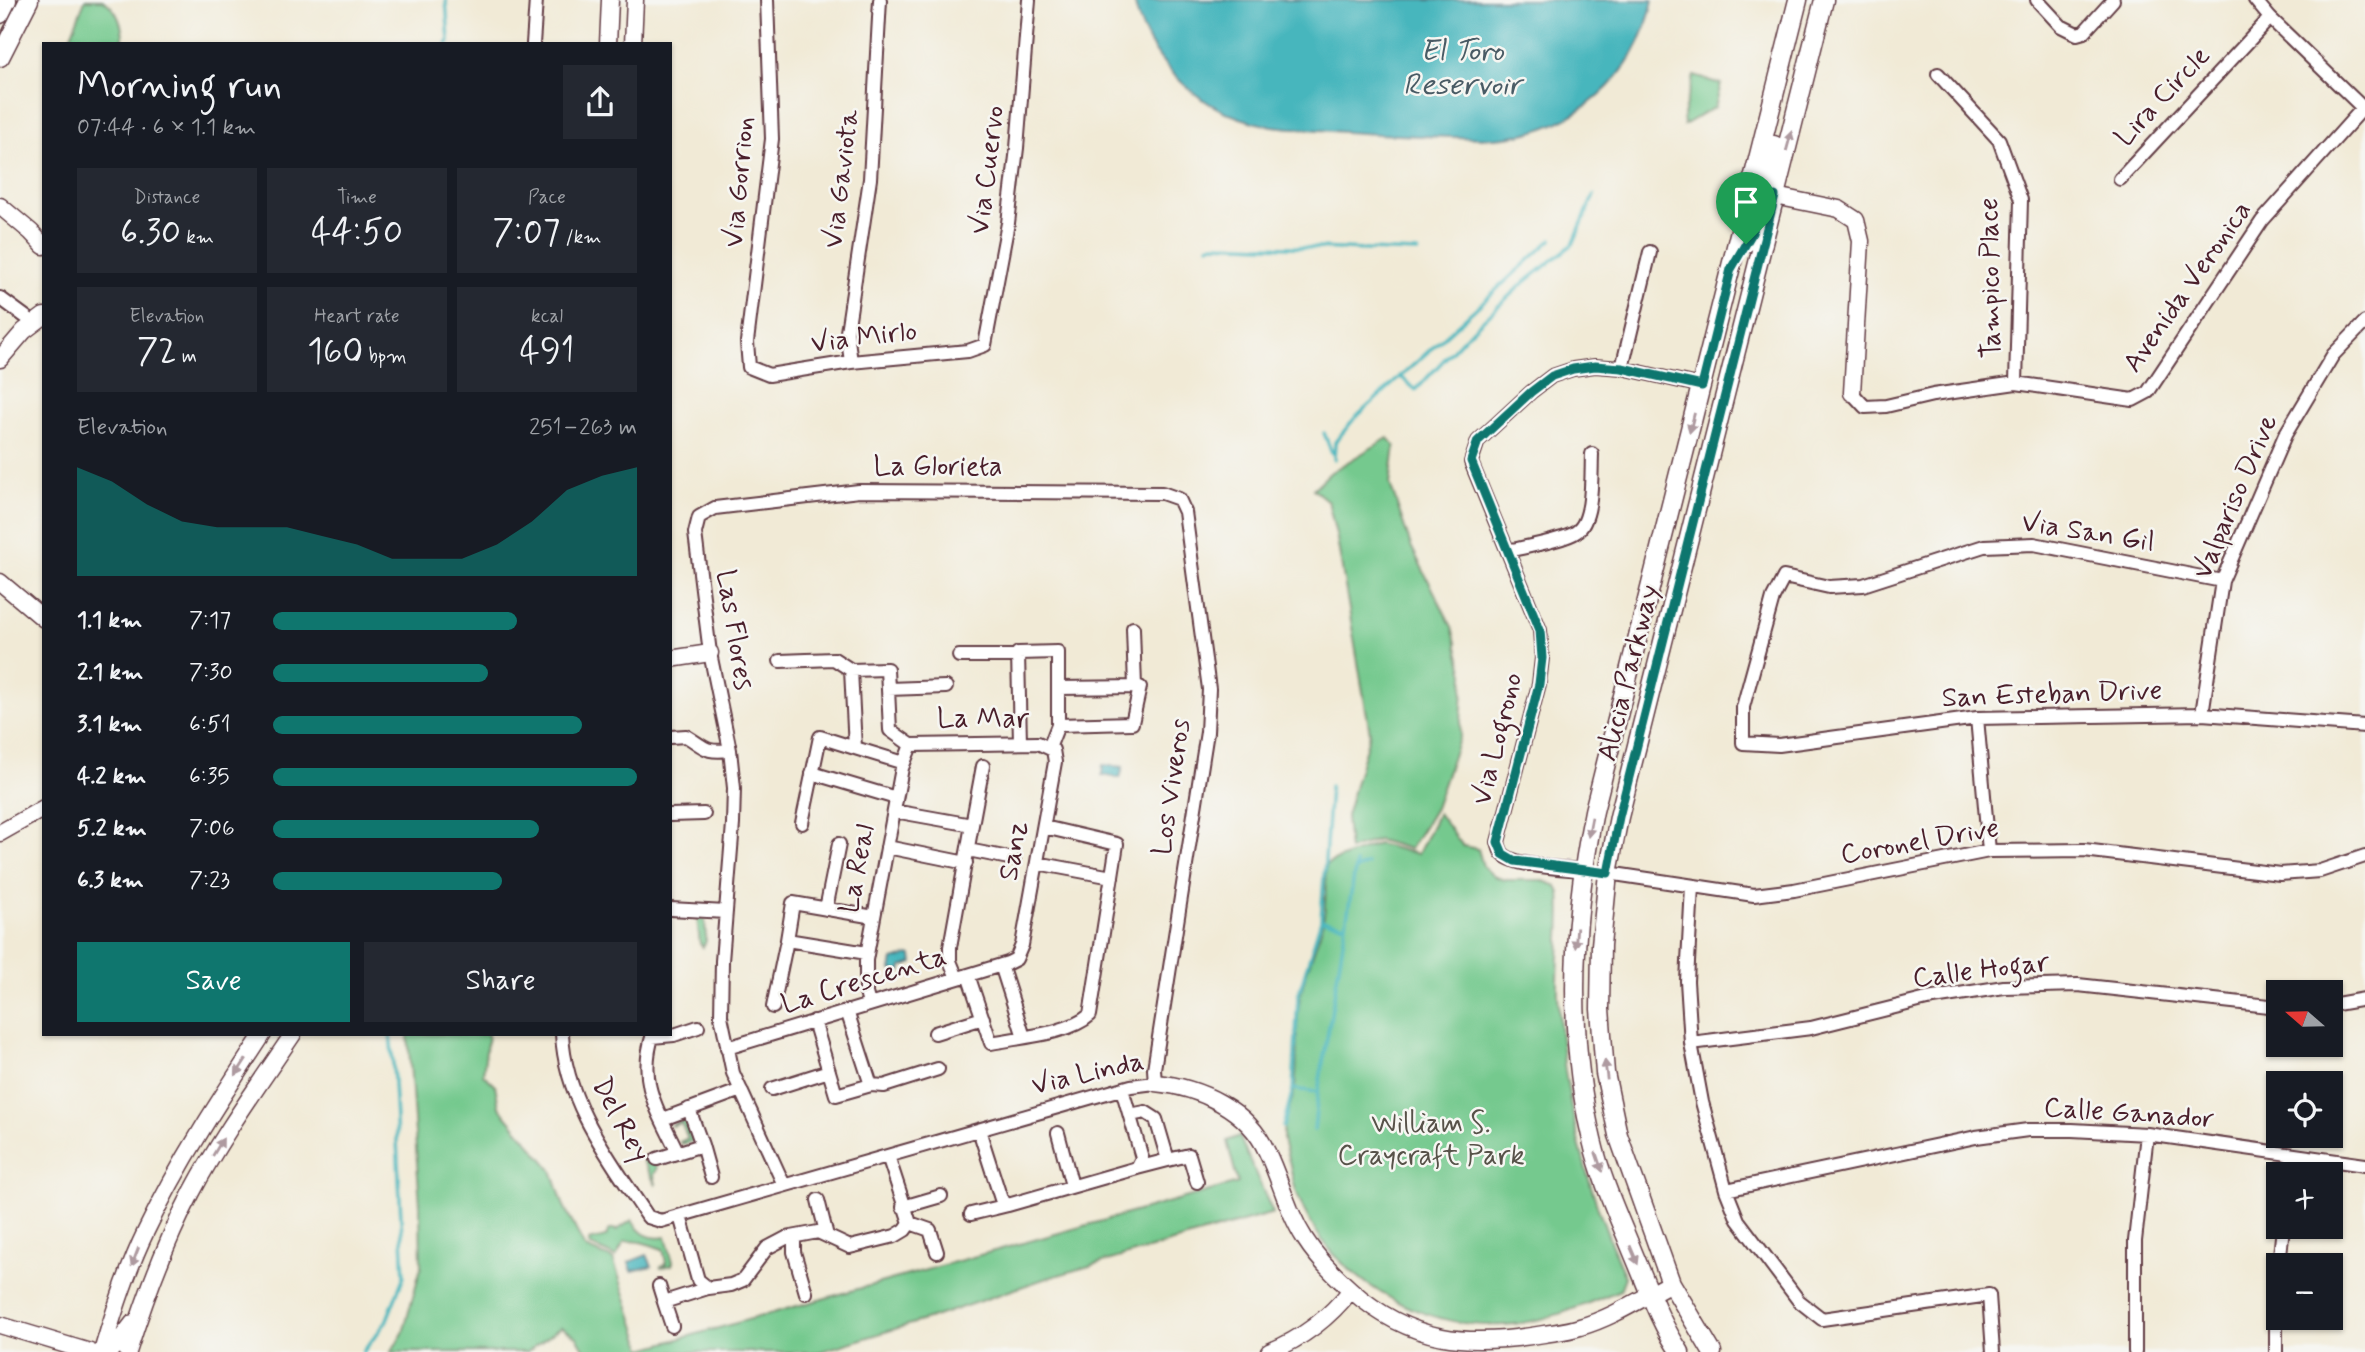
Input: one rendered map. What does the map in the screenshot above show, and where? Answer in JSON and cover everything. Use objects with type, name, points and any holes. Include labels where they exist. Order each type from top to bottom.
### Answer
[{"type":"main road","points":[[0,14],[7,0]]},
{"type":"main road","points":[[0,57],[29,0]]},
{"type":"main road","name":"Alicia Parkway","points":[[1680,1352],[1672,1341],[1618,1216],[1592,1142],[1580,1077],[1574,1010],[1575,943],[1582,870],[1594,811],[1798,0]]},
{"type":"main road","name":"Alicia Parkway","points":[[1712,1352],[1671,1283],[1618,1135],[1605,1073],[1600,1009],[1601,945],[1608,873],[1619,817],[1824,0]]},
{"type":"main road","points":[[1731,269],[1752,233],[1759,210],[1775,196],[1768,174],[1784,102],[1781,71]]},
{"type":"main road","points":[[1582,870],[1608,873]]},
{"type":"street","points":[[533,42],[536,0]]},
{"type":"street","points":[[608,42],[610,0]]},
{"type":"street","points":[[633,42],[635,0]]},
{"type":"street","name":"Via Gorrion","points":[[749,367],[747,342],[772,139],[767,0]]},
{"type":"street","name":"Via Gaviota","points":[[851,362],[847,332],[870,179],[880,0]]},
{"type":"street","name":"Via Cuervo","points":[[985,345],[1008,223],[1017,148],[1028,0]]},
{"type":"street","points":[[2037,0],[2061,26],[2077,34],[2084,32],[2113,0]]},
{"type":"street","points":[[2255,0],[2270,18],[2364,109]]},
{"type":"street","name":"Lira Circle","points":[[2120,179],[2270,18]]},
{"type":"street","name":"Tampico Place","points":[[1938,74],[1999,140],[2021,200],[2016,383]]},
{"type":"street","name":"Avenida Veronica","points":[[1852,393],[1865,407],[1886,407],[1933,395],[2016,383],[2133,400],[2148,392],[2262,221],[2364,109]]},
{"type":"street","points":[[1775,196],[1839,209],[1856,220],[1861,241],[1852,393]]},
{"type":"street","points":[[0,206],[42,244]]},
{"type":"street","points":[[1622,368],[1650,252]]},
{"type":"street","points":[[0,298],[39,319],[0,359]]},
{"type":"street","name":"Valpariso Drive","points":[[2202,713],[2222,581],[2285,435],[2333,355],[2365,322]]},
{"type":"street","name":"Via Mirlo","points":[[749,367],[769,375],[851,362],[968,351],[985,345]]},
{"type":"street","name":"Via Logrono","points":[[1582,870],[1515,861],[1503,854],[1498,842],[1539,684],[1542,658],[1540,630],[1471,461],[1478,441],[1531,392],[1552,376],[1573,369],[1595,366],[1622,368],[1702,386]]},
{"type":"street","points":[[1508,551],[1575,534],[1584,525],[1589,508],[1592,454]]},
{"type":"street","name":"La Glorieta","points":[[699,517],[715,508],[859,491],[1163,493],[1179,499]]},
{"type":"street","name":"Los Viveros","points":[[1155,1083],[1154,1069],[1207,732],[1208,700],[1185,513],[1179,499]]},
{"type":"street","name":"Las Flores","points":[[699,517],[695,533],[710,653],[730,750],[734,788],[721,1016],[733,1073],[784,1185]]},
{"type":"street","name":"Via San Gil","points":[[1743,743],[1744,707],[1773,598],[1784,577],[1829,587],[1863,584],[1984,546],[2034,544],[2222,581]]},
{"type":"street","points":[[0,582],[42,617]]},
{"type":"street","points":[[1133,628],[1135,687]]},
{"type":"street","points":[[1020,743],[1018,653],[1058,652],[1058,688],[1058,725],[1132,723],[1140,687],[1058,688]]},
{"type":"street","points":[[672,659],[710,653]]},
{"type":"street","points":[[959,656],[1018,656]]},
{"type":"street","points":[[780,661],[834,659],[851,670],[887,669],[890,730],[911,745]]},
{"type":"street","points":[[851,670],[855,748]]},
{"type":"street","points":[[888,689],[946,687]]},
{"type":"street","name":"San Esteban Drive","points":[[1743,743],[1779,745],[1977,718],[2202,713],[2365,726]]},
{"type":"street","points":[[1977,718],[1989,851]]},
{"type":"street","name":"Sanz","points":[[1016,959],[1022,945],[1044,827],[1055,762],[1051,749],[1058,725]]},
{"type":"street","points":[[672,737],[686,736],[703,749],[713,752],[730,750]]},
{"type":"street","points":[[802,823],[820,737],[904,764]]},
{"type":"street","name":"La Mar","points":[[911,745],[1038,743],[1051,749]]},
{"type":"street","name":"La Real","points":[[869,1004],[865,980],[867,953],[895,805],[911,745]]},
{"type":"street","points":[[983,766],[950,947],[950,961],[962,976],[983,1018],[991,1044],[1081,1023],[1090,1014],[1117,844],[1044,827]]},
{"type":"street","points":[[813,774],[895,805],[972,825]]},
{"type":"street","points":[[0,833],[42,809]]},
{"type":"street","points":[[672,815],[704,814]]},
{"type":"street","points":[[826,909],[839,844]]},
{"type":"street","points":[[887,847],[1014,859]]},
{"type":"street","name":"Coronel Drive","points":[[1608,873],[1754,895],[1794,890],[1989,851],[2084,850],[2280,874],[2320,871],[2365,856]]},
{"type":"street","points":[[1037,863],[1112,877]]},
{"type":"street","points":[[1692,886],[1687,981],[1691,1043],[1702,1102],[1726,1190],[1738,1220],[1799,1301],[1822,1319],[1990,1295],[1993,1352]]},
{"type":"street","points":[[773,1007],[793,903],[874,917]]},
{"type":"street","points":[[672,909],[726,912]]},
{"type":"street","points":[[787,940],[867,953]]},
{"type":"street","name":"La Crescenta","points":[[727,1048],[1016,959]]},
{"type":"street","points":[[1001,965],[1024,1037]]},
{"type":"street","name":"Calle Hogar","points":[[1691,1043],[1811,1028],[1927,999],[2004,987],[2078,985],[2266,1006]]},
{"type":"street","points":[[2343,1003],[2365,999]]},
{"type":"street","points":[[847,1011],[871,1085]]},
{"type":"street","points":[[936,1033],[983,1018]]},
{"type":"street","points":[[814,1021],[836,1095],[871,1085],[884,1086],[938,1069]]},
{"type":"street","points":[[672,1035],[698,1027]]},
{"type":"street","points":[[105,1352],[121,1294],[145,1233],[195,1138],[262,1036]]},
{"type":"street","points":[[128,1352],[161,1260],[192,1192],[230,1127],[292,1036]]},
{"type":"street","name":"Del Rey","points":[[562,1036],[563,1052],[573,1092],[584,1116],[648,1217],[653,1220]]},
{"type":"street","points":[[652,1036],[646,1060],[648,1086],[678,1153]]},
{"type":"street","points":[[772,1088],[829,1071]]},
{"type":"street","name":"Via Linda","points":[[653,1220],[661,1221],[680,1216],[1122,1089],[1155,1083],[1195,1091],[1217,1101],[1243,1119],[1267,1150],[1290,1213],[1306,1241],[1335,1275],[1370,1308],[1398,1322],[1448,1339],[1508,1340],[1581,1327],[1671,1283]]},
{"type":"street","points":[[1122,1089],[1142,1158],[1137,1168]]},
{"type":"street","points":[[663,1119],[741,1090]]},
{"type":"street","points":[[689,1109],[711,1177]]},
{"type":"street","points":[[1129,1115],[1144,1112],[1156,1119],[1168,1160]]},
{"type":"street","points":[[979,1130],[1001,1199],[1008,1205]]},
{"type":"street","name":"Calle Ganador","points":[[1726,1190],[1976,1136],[2028,1130],[2147,1135],[2365,1165]]},
{"type":"street","points":[[1058,1133],[1072,1186]]},
{"type":"street","points":[[2135,1352],[2135,1241],[2147,1135]]},
{"type":"street","points":[[657,1159],[702,1145]]},
{"type":"street","points":[[971,1214],[1189,1155],[1197,1182]]},
{"type":"street","points":[[2290,1162],[2291,1155]]},
{"type":"street","points":[[888,1156],[910,1223],[930,1230],[936,1252]]},
{"type":"street","points":[[903,1207],[942,1196]]},
{"type":"street","points":[[818,1200],[827,1236]]},
{"type":"street","points":[[680,1216],[698,1280],[708,1288]]},
{"type":"street","points":[[664,1302],[743,1280],[767,1248],[786,1238],[818,1233],[850,1247],[895,1236],[910,1223]]},
{"type":"street","points":[[794,1237],[794,1252],[806,1293]]},
{"type":"street","points":[[659,1286],[672,1326]]},
{"type":"street","points":[[1269,1352],[1312,1329],[1338,1307],[1352,1290]]},
{"type":"street","points":[[105,1352],[114,1348],[138,1319]]},
{"type":"street","points":[[0,1325],[90,1352]]},
{"type":"street","points":[[2276,1330],[2276,1352]]},
{"type":"green space","points":[[85,0],[102,0],[116,13],[121,25],[123,42],[69,41]]},
{"type":"green space","points":[[1694,76],[1721,84],[1715,107],[1684,125],[1683,115]]},
{"type":"green space","points":[[1388,438],[1395,446],[1390,484],[1411,546],[1452,627],[1464,674],[1460,736],[1435,808],[1410,849],[1378,840],[1349,850],[1346,816],[1370,733],[1337,539],[1328,501],[1313,489],[1331,472]]},
{"type":"green space","name":"William S. Craycraft Park","points":[[1438,813],[1463,846],[1478,849],[1483,866],[1493,876],[1505,880],[1541,880],[1557,886],[1560,893],[1558,995],[1570,1104],[1598,1209],[1625,1277],[1620,1290],[1535,1321],[1505,1325],[1473,1324],[1441,1318],[1410,1308],[1381,1293],[1354,1274],[1331,1251],[1312,1225],[1297,1192],[1283,1139],[1284,1125],[1295,1088],[1299,1004],[1324,915],[1326,864],[1378,844],[1418,854]]},
{"type":"green space","points":[[697,918],[705,919],[706,941],[703,947],[700,944]]},
{"type":"green space","points":[[408,1036],[488,1036],[483,1074],[495,1085],[499,1107],[552,1170],[563,1204],[585,1248],[613,1259],[643,1349],[1238,1183],[1227,1141],[1239,1136],[1273,1213],[1041,1280],[931,1318],[819,1352],[586,1352],[577,1337],[561,1327],[527,1352],[391,1352],[403,1333],[421,1267],[420,1205]]},
{"type":"green space","points":[[686,1118],[693,1141],[682,1144],[680,1142],[688,1138],[681,1123],[671,1125]]},
{"type":"green space","points":[[652,1154],[657,1169],[654,1175],[656,1185],[643,1161]]},
{"type":"green space","points":[[632,1220],[646,1235],[666,1237],[672,1265],[660,1268],[666,1263],[663,1249],[643,1243],[624,1242],[616,1257],[589,1245],[589,1241],[606,1237],[608,1231],[616,1231]]},
{"type":"water","name":"El Toro Reservoir","points":[[1134,0],[1653,0],[1645,28],[1633,54],[1617,77],[1597,97],[1575,113],[1550,125],[1523,134],[1494,138],[1284,127],[1258,123],[1230,114],[1192,91],[1161,59],[1149,41]]},
{"type":"water","points":[[1103,765],[1123,767],[1120,778],[1102,775]]},
{"type":"water","points":[[912,956],[913,963],[902,967],[901,972],[891,970],[893,960]]},
{"type":"water","points":[[647,1255],[652,1266],[632,1271],[629,1262]]},
{"type":"waterway","points":[[446,0],[448,42]]},
{"type":"waterway","points":[[1400,376],[1416,390],[1466,336],[1520,286],[1573,244],[1594,195]]},
{"type":"waterway","points":[[1334,459],[1335,442],[1354,419],[1552,239]]},
{"type":"waterway","points":[[1208,246],[1214,244],[1418,252]]},
{"type":"waterway","points":[[1324,433],[1332,453]]},
{"type":"waterway","points":[[1330,786],[1321,920],[1346,925]]},
{"type":"waterway","points":[[1314,1130],[1356,864]]},
{"type":"waterway","points":[[1355,870],[1367,864]]},
{"type":"waterway","points":[[1318,1092],[1293,1089],[1298,996],[1321,920]]},
{"type":"waterway","points":[[363,1352],[386,1322],[404,1276],[390,1036]]},
{"type":"waterway","points":[[1283,1127],[1293,1089]]},
{"type":"route","points":[[1775,196],[1619,817],[1608,873],[1515,861],[1503,854],[1498,842],[1539,684],[1542,658],[1540,630],[1471,461],[1478,441],[1552,376],[1573,369],[1595,366],[1622,368],[1702,386],[1731,269],[1746,244],[1759,210],[1775,196]]}]
